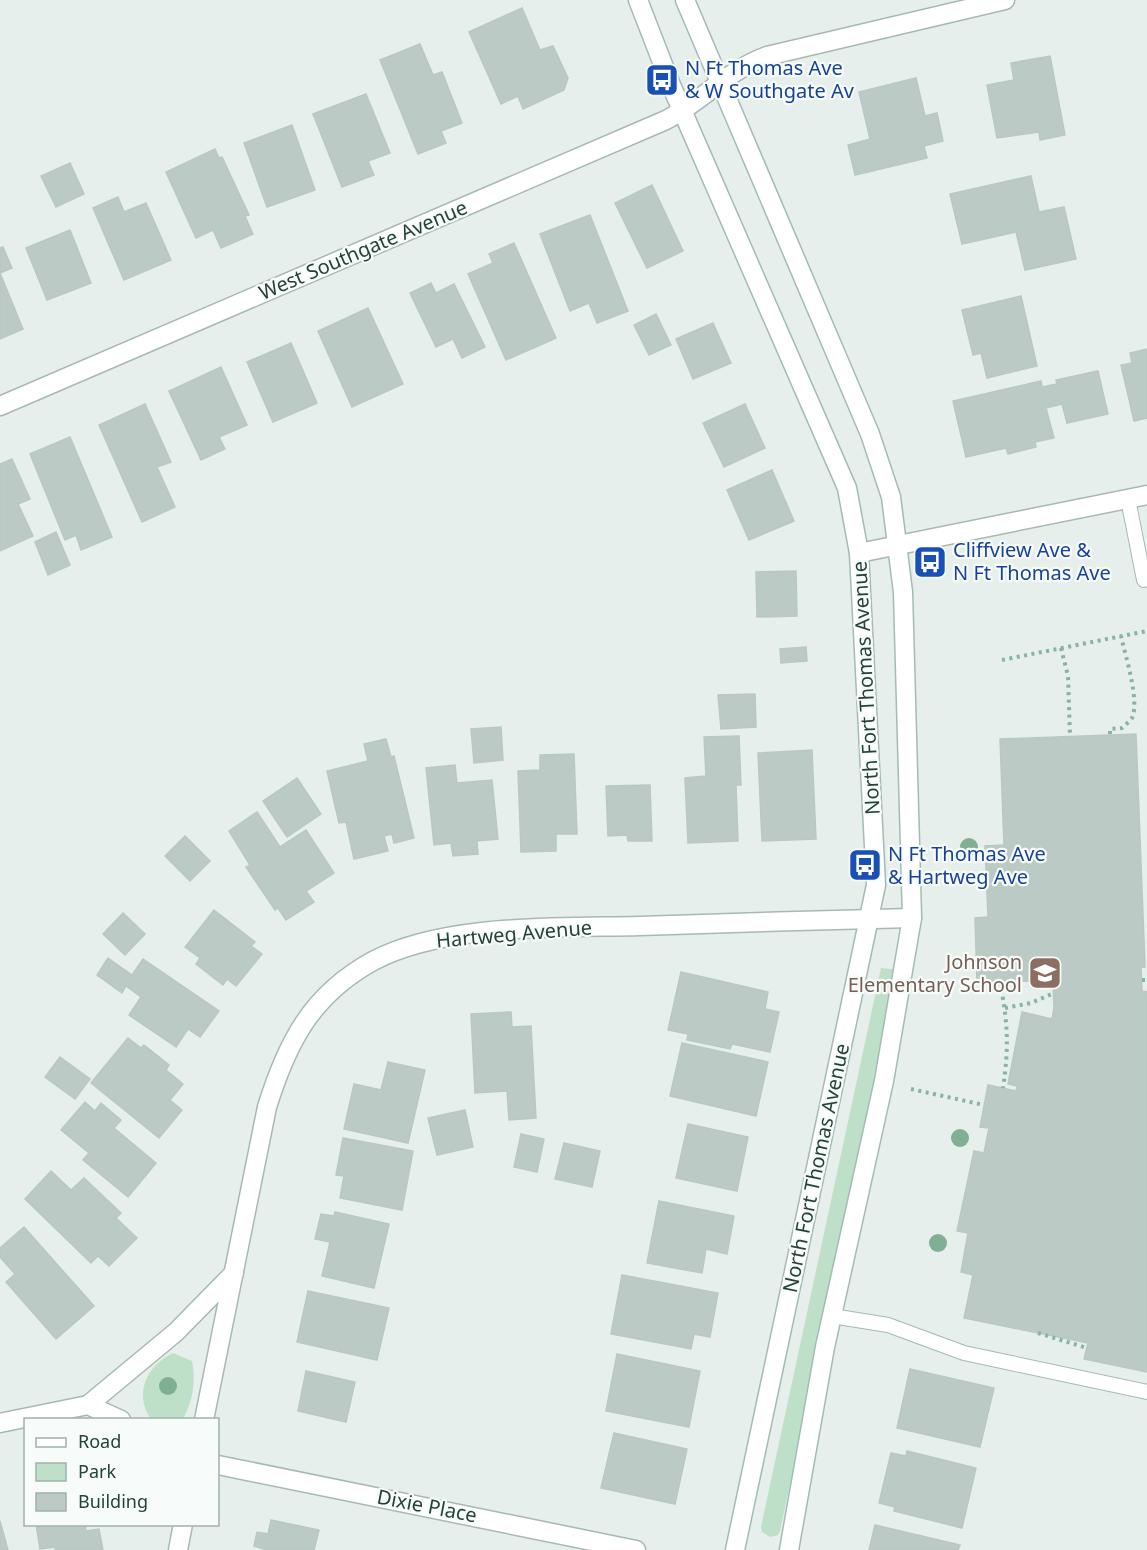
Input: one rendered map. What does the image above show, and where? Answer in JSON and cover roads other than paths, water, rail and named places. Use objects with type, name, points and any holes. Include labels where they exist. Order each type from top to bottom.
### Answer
[{"type":"street","name":"North Fort Thomas Avenue","points":[[638,0],[683,111],[847,488],[859,553],[876,885],[871,919],[735,1550]]},
{"type":"street","name":"North Fort Thomas Avenue","points":[[686,0],[718,82],[870,434],[891,497],[899,545],[910,789],[912,918],[884,1081],[832,1316],[789,1550]]},
{"type":"street","name":"West Southgate Avenue","points":[[0,406],[683,111],[744,64],[767,56],[1005,0]]},
{"type":"street","points":[[859,553],[1147,495]]},
{"type":"street","name":"Hartweg Avenue","points":[[204,1418],[267,1107],[279,1067],[293,1037],[307,1017],[341,983],[372,962],[419,943],[507,931],[912,918]]},
{"type":"street","points":[[24,1418],[88,1405],[176,1332],[234,1273]]},
{"type":"street","points":[[88,1405],[119,1418]]},
{"type":"street","points":[[0,1423],[24,1418]]},
{"type":"street","name":"Dixie Place","points":[[219,1465],[441,1508],[636,1550]]},
{"type":"street","points":[[178,1550],[183,1526]]},
{"type":"lane","points":[[1128,499],[1144,580]]},
{"type":"lane","points":[[832,1316],[888,1325],[964,1353],[1147,1392]]},
{"type":"place","name":"N Ft Thomas Ave & W Southgate Av","points":[[662,80]]},
{"type":"place","name":"Cliffview Ave & N Ft Thomas Ave","points":[[930,562]]},
{"type":"place","name":"N Ft Thomas Ave & Hartweg Ave","points":[[865,865]]},
{"type":"place","name":"Johnson Elementary School","points":[[1045,973]]}]
